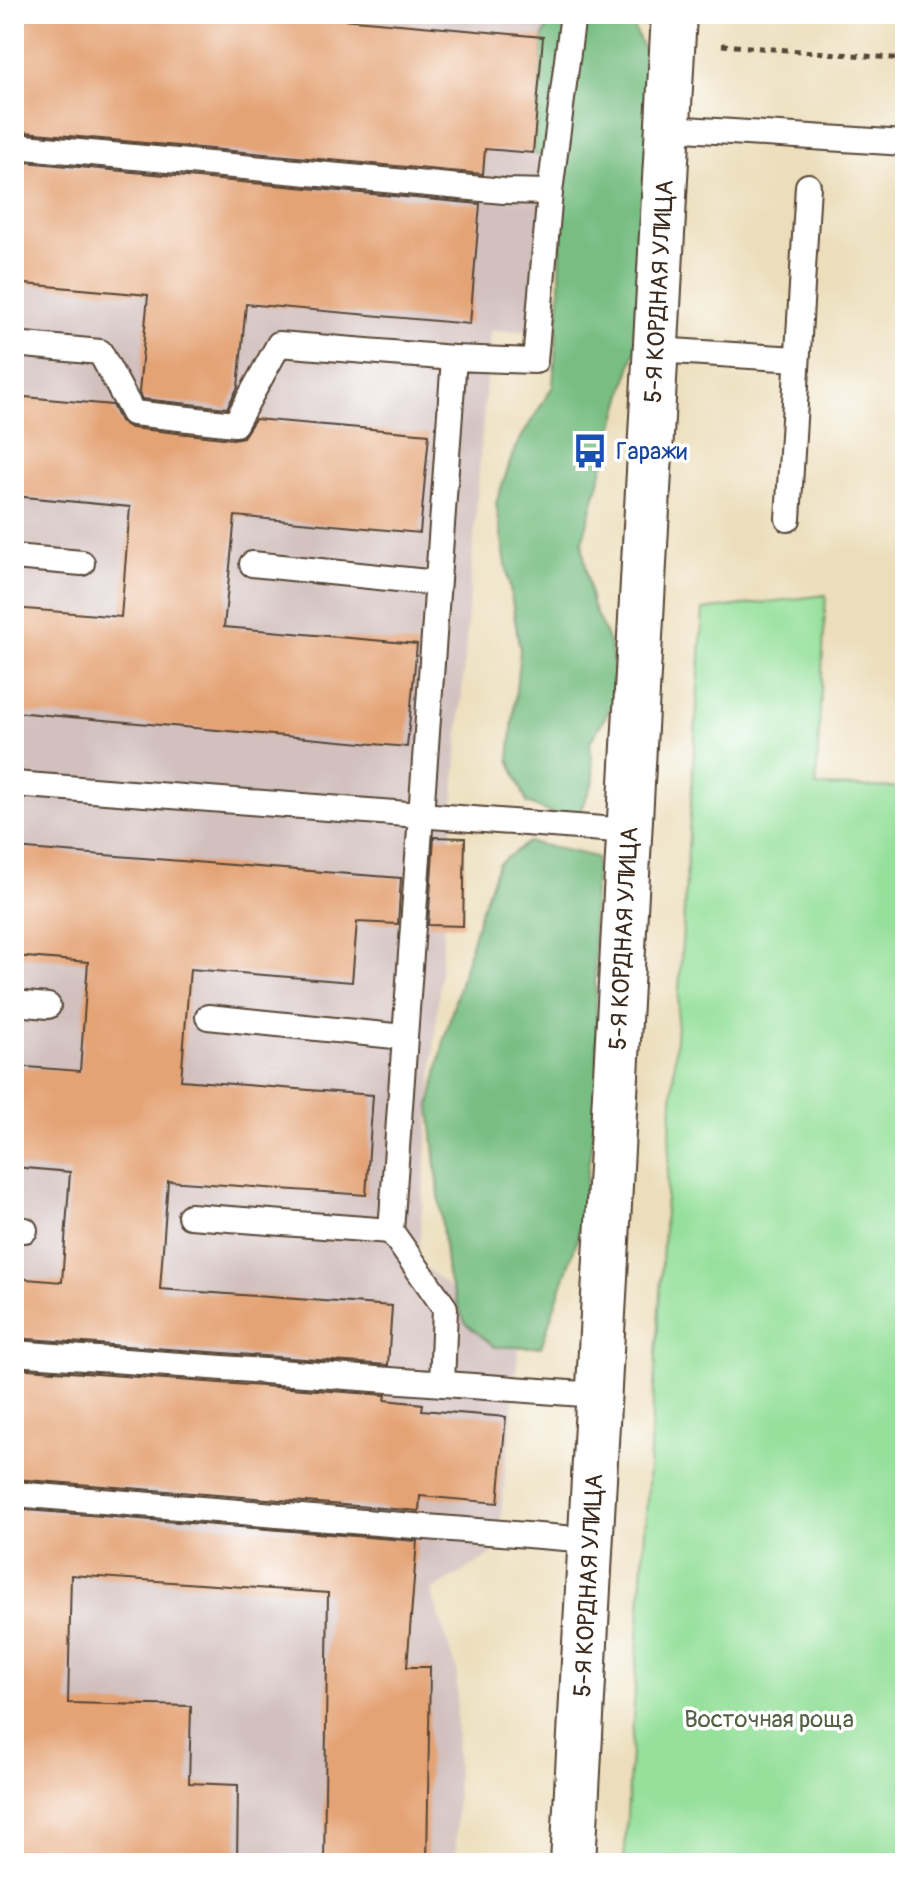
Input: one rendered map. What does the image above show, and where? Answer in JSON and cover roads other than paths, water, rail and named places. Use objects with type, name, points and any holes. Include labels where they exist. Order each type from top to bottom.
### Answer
[{"type":"main road","name":"5-Я КОРДНАЯ УЛИЦА","points":[[573,1863],[673,28]]},
{"type":"lane","points":[[14,344],[100,352],[133,413],[235,424],[279,344],[535,361],[550,192],[573,14]]},
{"type":"lane","points":[[669,128],[905,143]]},
{"type":"lane","points":[[14,146],[504,191],[550,192]]},
{"type":"lane","points":[[788,519],[808,186]]},
{"type":"lane","points":[[657,350],[797,359]]},
{"type":"lane","points":[[442,1384],[445,1308],[391,1231],[454,358]]},
{"type":"lane","points":[[14,557],[82,563]]},
{"type":"lane","points":[[252,564],[437,583]]},
{"type":"lane","points":[[14,784],[629,831]]},
{"type":"lane","points":[[14,1003],[48,1006]]},
{"type":"lane","points":[[208,1017],[404,1037]]},
{"type":"lane","points":[[190,1216],[391,1231]]},
{"type":"lane","points":[[14,1353],[597,1395]]},
{"type":"lane","points":[[14,1494],[589,1540]]},
{"type":"place","name":"Гаражи","points":[[590,451]]},
{"type":"park label","name":"Восточная роща","points":[[769,1719]]}]
